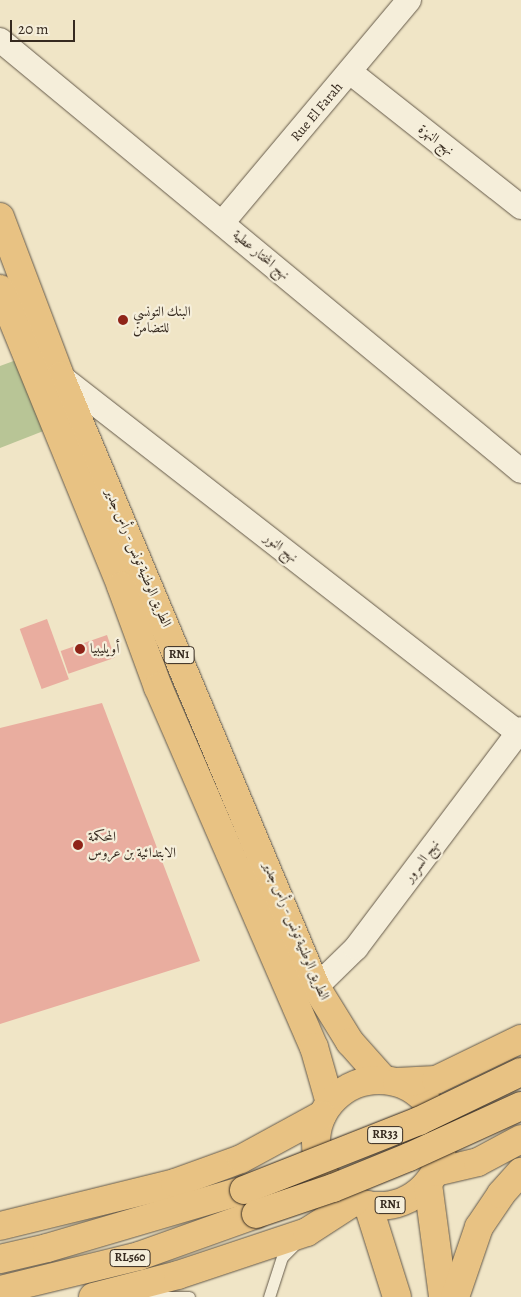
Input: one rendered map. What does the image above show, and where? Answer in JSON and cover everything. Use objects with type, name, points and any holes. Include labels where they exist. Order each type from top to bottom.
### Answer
[{"type":"main road","name":"الطريق الوطنية تونس - رأس جدير","points":[[0,217],[49,379],[121,586],[158,687],[314,1047],[326,1109]]},
{"type":"main road","name":"الطريق الوطنية تونس - رأس جدير","points":[[0,289],[49,379],[316,987],[350,1042],[390,1080]]},
{"type":"main road","points":[[0,1226],[175,1183],[241,1159],[326,1109],[354,1084],[390,1080],[436,1080],[521,1039]]},
{"type":"main road","name":"RR33","points":[[244,1190],[419,1121],[521,1072]]},
{"type":"main road","name":"RN1","points":[[390,1080],[414,1090],[428,1102],[438,1118],[442,1136],[442,1154],[432,1178],[443,1297]]},
{"type":"main road","name":"RR33","points":[[256,1214],[333,1188],[409,1158],[521,1106]]},
{"type":"main road","name":"RN1","points":[[326,1109],[316,1135],[317,1155],[322,1168],[338,1190],[362,1203],[401,1202],[432,1178]]},
{"type":"main road","points":[[432,1178],[478,1162],[521,1139]]},
{"type":"main road","points":[[455,1297],[479,1227],[501,1194],[521,1172]]},
{"type":"main road","name":"RL560","points":[[0,1259],[47,1248],[244,1190]]},
{"type":"main road","points":[[93,1297],[178,1275],[306,1232],[362,1203]]},
{"type":"main road","name":"RN1","points":[[362,1203],[397,1297]]},
{"type":"main road","name":"RL560","points":[[0,1290],[139,1256],[256,1214]]},
{"type":"street","name":"Rue El Farah","points":[[222,223],[409,0]]},
{"type":"street","name":"نهج المختار عطية","points":[[0,40],[521,471]]},
{"type":"street","name":"نهج النهزة","points":[[350,72],[521,207]]},
{"type":"street","name":"نهج النور","points":[[49,379],[520,732]]},
{"type":"street","name":"نهج السرور","points":[[316,987],[356,948],[520,732]]},
{"type":"lane","points":[[269,1297],[282,1257],[306,1232]]},
{"type":"lane","points":[[136,1297],[189,1297]]},
{"type":"green space","points":[[19,359],[46,430],[0,448],[0,366]]},
{"type":"building","points":[[47,619],[69,679],[42,689],[20,629]]},
{"type":"building","points":[[107,635],[115,658],[68,674],[61,651]]},
{"type":"building","name":"المحكمة الابتدائية بن عروس","points":[[102,703],[200,961],[0,1024],[0,728]]},
{"type":"place","name":"البنك التونسي للتضامن","points":[[123,320]]},
{"type":"place","name":"أويليبيا","points":[[80,649]]},
{"type":"place","name":"المحكمة الابتدائية بن عروس","points":[[78,845]]}]
